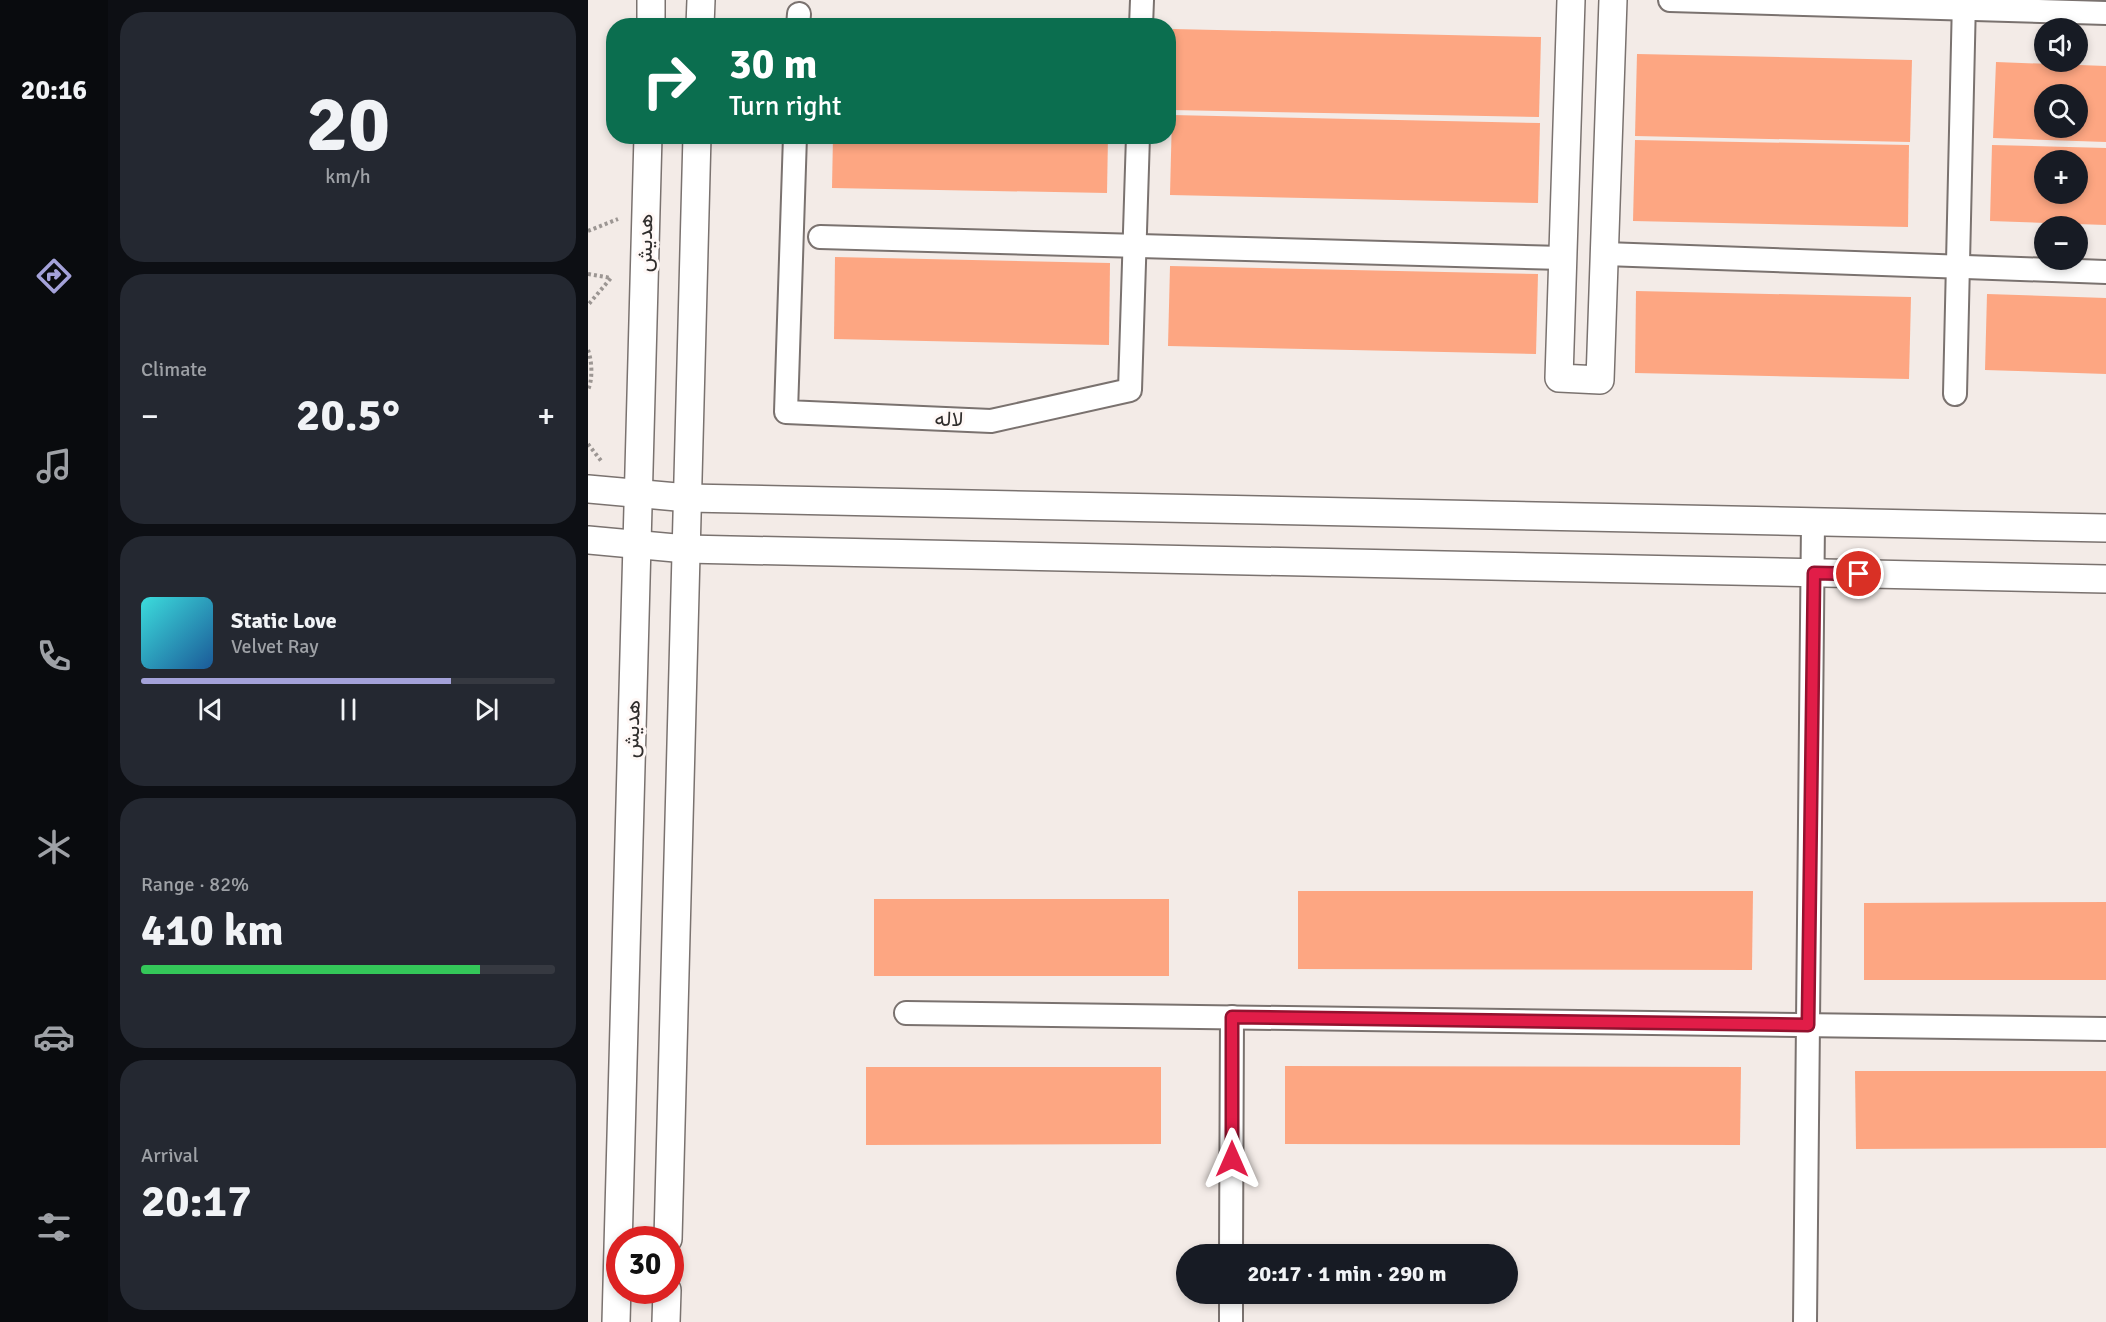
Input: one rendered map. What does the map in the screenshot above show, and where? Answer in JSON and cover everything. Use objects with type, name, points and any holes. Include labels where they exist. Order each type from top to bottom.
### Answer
[{"type":"street","points":[[651,0],[651,18]]},
{"type":"street","points":[[700,18],[701,0]]},
{"type":"street","points":[[1141,18],[1142,0]]},
{"type":"street","points":[[1571,0],[1559,378],[1600,380],[1613,0]]},
{"type":"street","points":[[1670,0],[1964,4],[2106,13]]},
{"type":"street","points":[[1955,394],[1964,4]]},
{"type":"street","name":"هدیش","points":[[616,1322],[648,144]]},
{"type":"street","points":[[668,1226],[697,144]]},
{"type":"street","name":"لاله","points":[[795,144],[786,412],[991,421],[1130,390],[1138,144]]},
{"type":"street","points":[[820,237],[1134,244],[1563,258]]},
{"type":"street","points":[[1605,254],[2106,272]]},
{"type":"street","points":[[588,489],[688,498],[2106,528]]},
{"type":"street","points":[[1805,1322],[1813,522]]},
{"type":"street","points":[[588,540],[687,549],[2106,579]]},
{"type":"street","points":[[906,1013],[2106,1029]]},
{"type":"street","points":[[1231,1244],[1232,1017]]},
{"type":"street","points":[[666,1322],[667,1304]]},
{"type":"street","points":[[1231,1304],[1231,1322]]},
{"type":"path","points":[[588,274],[611,279],[588,304]]},
{"type":"path","points":[[588,350],[591,358],[591,384],[588,390]]},
{"type":"building","points":[[1176,29],[1541,37],[1539,117],[1176,110]]},
{"type":"building","points":[[1637,54],[1912,60],[1910,142],[1635,136]]},
{"type":"building","points":[[1996,62],[2034,63],[2034,72],[2088,72],[2088,65],[2106,66],[2106,142],[1993,138]]},
{"type":"building","points":[[1176,115],[1540,123],[1538,203],[1170,195],[1171,144],[1176,144]]},
{"type":"building","points":[[1635,140],[1909,145],[1908,227],[1633,221]]},
{"type":"building","points":[[833,144],[1108,144],[1107,193],[832,188]]},
{"type":"building","points":[[1992,145],[2106,148],[2106,225],[2088,224],[2088,216],[2034,216],[2034,223],[1990,221]]},
{"type":"building","points":[[835,257],[1110,263],[1109,345],[834,339]]},
{"type":"building","points":[[1170,266],[1538,274],[1536,354],[1168,346]]},
{"type":"building","points":[[1636,291],[1911,297],[1909,379],[1635,373]]},
{"type":"building","points":[[1987,294],[2106,298],[2106,374],[1985,370]]},
{"type":"building","points":[[1298,891],[1753,891],[1752,970],[1298,969]]},
{"type":"building","points":[[874,899],[1169,899],[1169,976],[874,976]]},
{"type":"building","points":[[2106,902],[2106,980],[1864,980],[1864,903]]},
{"type":"building","points":[[1285,1066],[1741,1067],[1740,1145],[1285,1144]]},
{"type":"building","points":[[866,1067],[1161,1067],[1161,1144],[866,1145]]},
{"type":"building","points":[[1855,1071],[2106,1071],[2106,1148],[1856,1149]]},
{"type":"route","points":[[1232,1159],[1232,1017],[1808,1025],[1814,573],[1859,574]]}]
